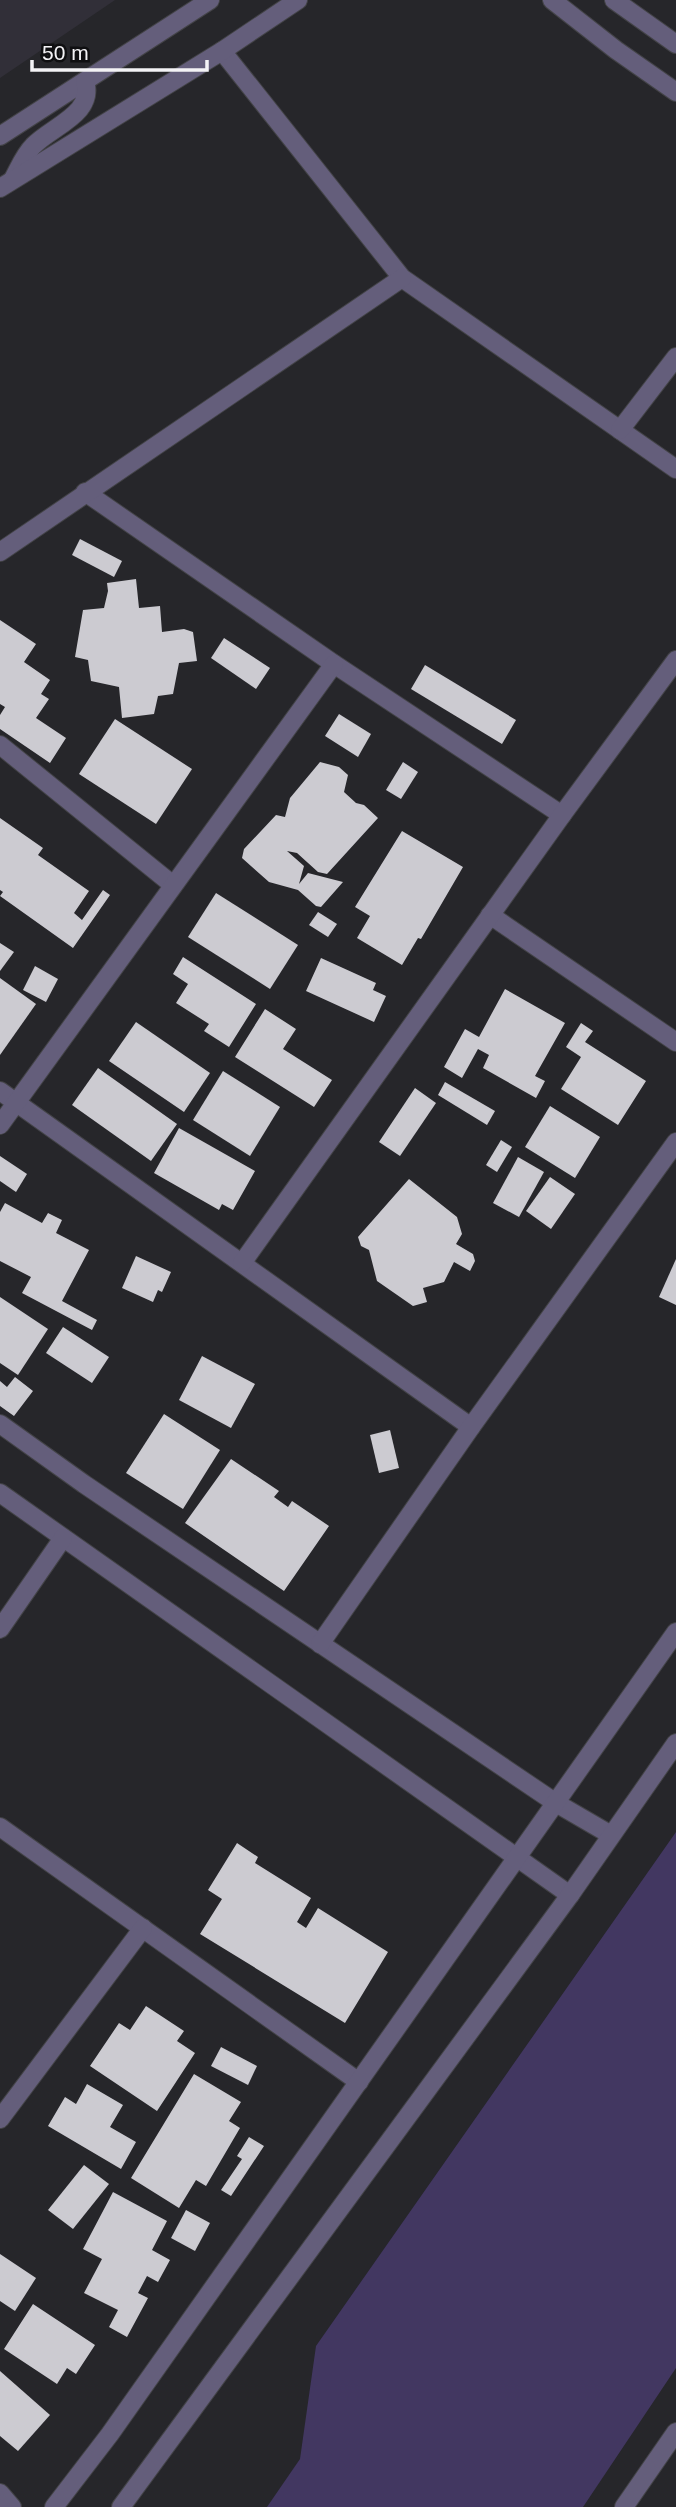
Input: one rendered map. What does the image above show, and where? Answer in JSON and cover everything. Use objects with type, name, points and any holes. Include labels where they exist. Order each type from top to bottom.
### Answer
[{"type":"street","points":[[0,136],[210,0]]},
{"type":"street","points":[[6,184],[222,51],[298,0]]},
{"type":"street","points":[[552,0],[615,50],[676,92]]},
{"type":"street","points":[[621,2],[676,44]]},
{"type":"street","points":[[222,51],[402,278],[676,469]]},
{"type":"street","points":[[6,184],[33,146],[82,107],[88,94],[85,81]]},
{"type":"street","points":[[0,552],[402,278]]},
{"type":"street","points":[[620,430],[676,357]]},
{"type":"street","points":[[85,492],[334,664],[562,815]]},
{"type":"street","points":[[242,1264],[490,915],[676,660]]},
{"type":"street","points":[[0,1125],[334,664]]},
{"type":"street","points":[[0,745],[173,885]]},
{"type":"street","points":[[490,915],[676,1042]]},
{"type":"street","points":[[0,1091],[471,1427]]},
{"type":"street","points":[[320,1644],[471,1427],[676,1142]]},
{"type":"street","points":[[0,1424],[555,1803],[611,1835]]},
{"type":"street","points":[[0,1493],[570,1895]]},
{"type":"street","points":[[0,1629],[63,1538]]},
{"type":"street","points":[[54,2507],[110,2434],[676,1632]]},
{"type":"street","points":[[121,2507],[570,1895],[676,1743]]},
{"type":"street","points":[[0,1827],[359,2082]]},
{"type":"street","points":[[0,2119],[143,1928]]},
{"type":"street","points":[[624,2507],[676,2432]]},
{"type":"street","points":[[0,2493],[12,2507]]},
{"type":"shaded area","points":[[0,0],[115,0],[0,78]]},
{"type":"shaded area","points":[[676,1832],[676,2368],[583,2507],[267,2507],[300,2459],[316,2346]]},
{"type":"building","points":[[80,539],[122,561],[114,577],[72,555]]},
{"type":"building","points":[[136,579],[139,608],[160,606],[162,632],[184,629],[193,632],[197,661],[179,663],[173,694],[158,696],[154,714],[122,718],[119,687],[91,681],[88,660],[75,657],[83,610],[104,608],[107,583]]},
{"type":"building","points":[[0,620],[36,644],[24,662],[50,680],[41,694],[49,699],[36,718],[66,738],[50,763],[0,729],[0,715],[5,707],[0,704]]},
{"type":"building","points":[[224,638],[270,668],[256,689],[211,658]]},
{"type":"building","points":[[425,665],[516,720],[502,744],[411,689]]},
{"type":"building","points":[[339,714],[371,734],[358,757],[325,736]]},
{"type":"building","points":[[115,719],[192,769],[156,824],[79,774]]},
{"type":"building","points":[[320,762],[339,767],[348,775],[344,792],[378,818],[327,874],[318,872],[297,853],[287,851],[304,866],[299,884],[308,873],[343,882],[321,907],[316,906],[298,890],[269,882],[242,858],[244,849],[276,815],[285,817],[290,798]]},
{"type":"building","points":[[403,762],[418,772],[401,799],[386,790]]},
{"type":"building","points":[[0,818],[43,848],[38,855],[89,891],[74,913],[82,920],[103,890],[110,895],[73,948],[0,896],[3,892],[0,890]]},
{"type":"building","points":[[402,831],[463,867],[421,939],[418,938],[402,965],[357,938],[370,916],[355,907]]},
{"type":"building","points":[[216,893],[298,945],[270,989],[188,937]]},
{"type":"building","points":[[318,912],[337,924],[328,937],[309,925]]},
{"type":"building","points":[[0,943],[14,952],[0,971]]},
{"type":"building","points":[[183,957],[256,1004],[229,1047],[204,1031],[209,1024],[176,1003],[188,984],[173,974]]},
{"type":"building","points":[[321,958],[376,983],[373,990],[386,996],[374,1022],[306,991]]},
{"type":"building","points":[[35,966],[58,979],[46,1002],[23,990]]},
{"type":"building","points":[[0,978],[36,1004],[0,1055]]},
{"type":"building","points":[[505,989],[565,1023],[535,1076],[545,1081],[536,1098],[483,1068],[489,1055],[478,1049],[462,1078],[444,1067],[465,1029],[479,1037]]},
{"type":"building","points":[[265,1009],[296,1029],[283,1049],[332,1080],[314,1107],[235,1057]]},
{"type":"building","points":[[136,1022],[210,1073],[184,1112],[109,1061]]},
{"type":"building","points":[[581,1023],[593,1031],[585,1042],[646,1081],[618,1125],[561,1089],[581,1057],[566,1047]]},
{"type":"building","points":[[98,1068],[177,1124],[151,1161],[72,1105]]},
{"type":"building","points":[[223,1071],[280,1107],[250,1156],[193,1120]]},
{"type":"building","points":[[445,1082],[495,1111],[487,1125],[438,1095]]},
{"type":"building","points":[[415,1088],[436,1103],[400,1156],[379,1142]]},
{"type":"building","points":[[550,1106],[600,1137],[575,1178],[525,1147]]},
{"type":"building","points":[[179,1128],[255,1171],[233,1210],[222,1204],[219,1210],[154,1173]]},
{"type":"building","points":[[501,1140],[512,1147],[497,1172],[486,1165]]},
{"type":"building","points":[[0,1156],[27,1174],[16,1192],[0,1181]]},
{"type":"building","points":[[518,1157],[544,1172],[519,1217],[493,1203]]},
{"type":"building","points":[[550,1177],[575,1194],[551,1229],[526,1211]]},
{"type":"building","points":[[409,1179],[457,1217],[462,1234],[456,1244],[473,1254],[475,1261],[470,1271],[454,1262],[444,1282],[423,1288],[427,1302],[413,1306],[377,1281],[369,1250],[361,1246],[358,1237]]},
{"type":"building","points":[[5,1203],[42,1223],[48,1213],[62,1220],[56,1233],[89,1250],[62,1301],[97,1320],[92,1330],[22,1293],[31,1277],[0,1261],[0,1212]]},
{"type":"building","points":[[136,1256],[171,1272],[162,1292],[158,1290],[153,1302],[122,1288]]},
{"type":"building","points":[[676,1259],[676,1305],[659,1297]]},
{"type":"building","points":[[0,1297],[48,1329],[18,1375],[0,1363]]},
{"type":"building","points":[[63,1327],[109,1357],[92,1383],[46,1353]]},
{"type":"building","points":[[202,1356],[255,1384],[231,1428],[179,1400]]},
{"type":"building","points":[[15,1377],[33,1391],[14,1416],[0,1406],[0,1381],[7,1387]]},
{"type":"building","points":[[164,1414],[220,1450],[183,1509],[126,1473]]},
{"type":"building","points":[[390,1430],[399,1468],[379,1473],[370,1435]]},
{"type":"building","points":[[231,1459],[279,1491],[274,1497],[288,1507],[292,1501],[329,1526],[284,1591],[185,1523]]},
{"type":"building","points":[[237,1843],[258,1857],[255,1863],[311,1898],[297,1922],[306,1928],[318,1908],[388,1952],[345,2023],[200,1934],[222,1899],[208,1890]]},
{"type":"building","points":[[146,2006],[184,2031],[177,2041],[195,2053],[157,2111],[90,2066],[119,2023],[130,2030]]},
{"type":"building","points":[[221,2047],[257,2066],[248,2085],[211,2066]]},
{"type":"building","points":[[194,2074],[241,2102],[229,2121],[240,2128],[206,2186],[196,2180],[179,2208],[131,2178]]},
{"type":"building","points":[[87,2084],[123,2105],[110,2127],[136,2142],[121,2169],[48,2126],[65,2097],[76,2104]]},
{"type":"building","points":[[249,2137],[264,2146],[231,2196],[221,2190],[242,2159],[237,2156]]},
{"type":"building","points":[[84,2165],[109,2184],[73,2229],[48,2210]]},
{"type":"building","points":[[113,2192],[167,2221],[152,2250],[170,2260],[158,2282],[147,2276],[138,2293],[148,2298],[127,2337],[109,2327],[118,2310],[84,2293],[102,2259],[83,2249]]},
{"type":"building","points":[[186,2210],[210,2223],[195,2251],[171,2238]]},
{"type":"building","points":[[0,2254],[36,2278],[15,2311],[0,2301]]},
{"type":"building","points":[[33,2304],[95,2345],[76,2374],[67,2368],[57,2384],[4,2349]]},
{"type":"building","points":[[0,2371],[50,2415],[18,2451],[0,2436]]}]
